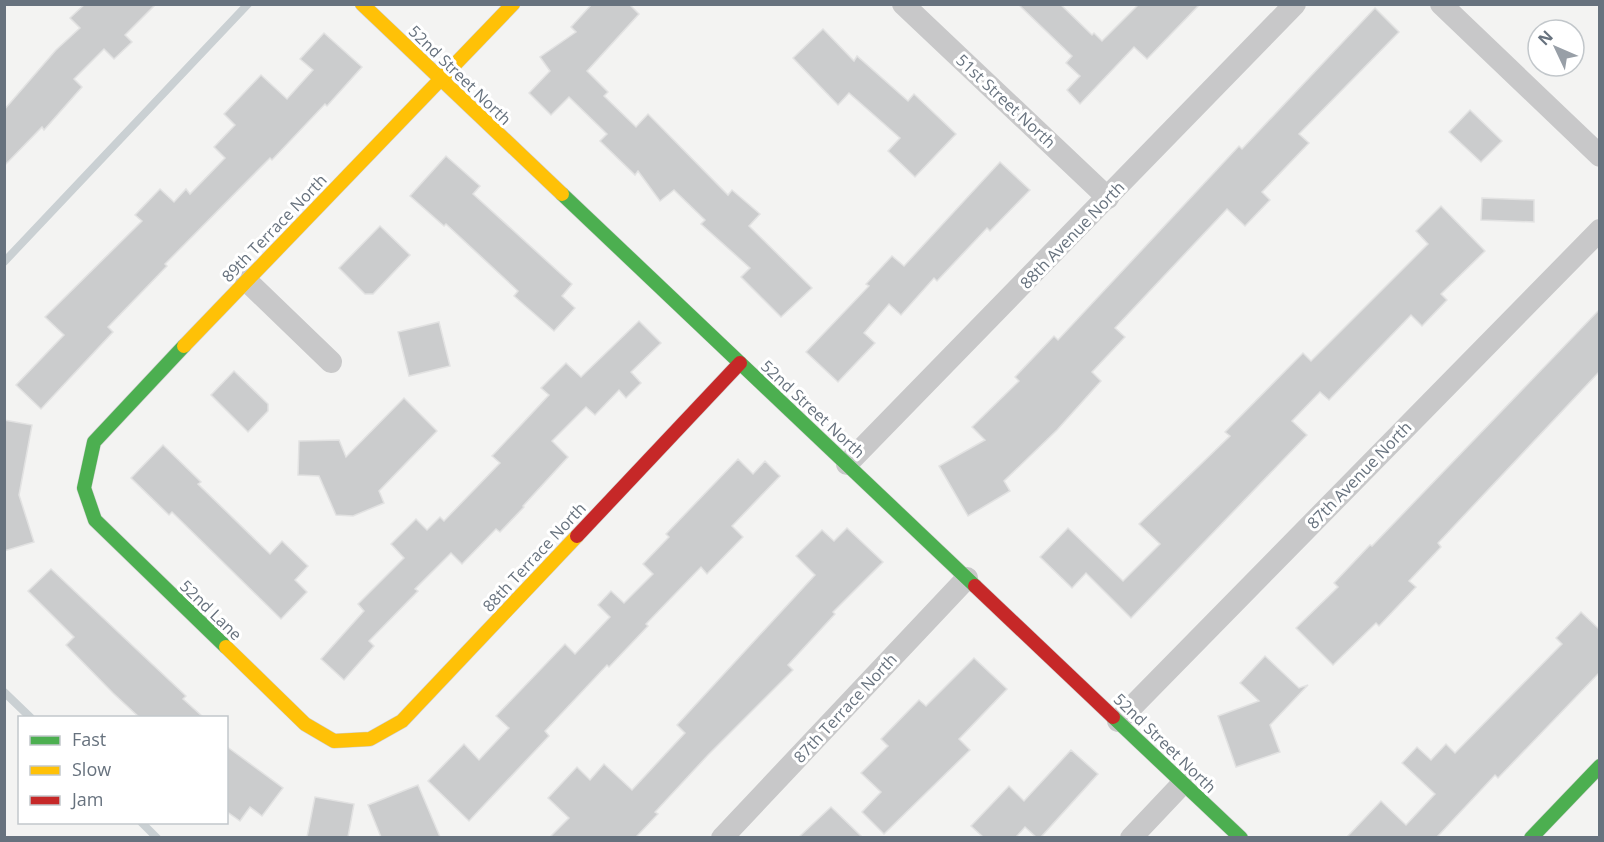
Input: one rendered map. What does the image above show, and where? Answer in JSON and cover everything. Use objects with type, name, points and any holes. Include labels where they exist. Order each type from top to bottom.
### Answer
[{"type":"street","name":"52nd Street North","points":[[362,4],[1240,837]]},
{"type":"street","name":"89th Terrace North","points":[[84,488],[94,441],[513,4]]},
{"type":"street","name":"51st Street North","points":[[903,4],[1108,198]]},
{"type":"street","name":"88th Avenue North","points":[[847,464],[1295,4]]},
{"type":"street","points":[[1441,4],[1599,156]]},
{"type":"street","name":"87th Avenue North","points":[[1118,721],[1599,230]]},
{"type":"street","points":[[246,280],[332,362]]},
{"type":"street","name":"88th Terrace North","points":[[334,741],[370,739],[402,721],[740,363]]},
{"type":"street","name":"52nd Lane","points":[[84,488],[95,520],[304,724],[334,741]]},
{"type":"street","name":"87th Terrace North","points":[[722,837],[967,578]]},
{"type":"street","points":[[1531,837],[1599,766]]},
{"type":"street","points":[[1131,837],[1183,783]]},
{"type":"building","points":[[85,4],[156,4],[125,35],[132,42],[114,59],[104,49],[74,79],[82,87],[44,130],[42,127],[4,166],[4,110],[56,50],[80,28],[70,18]]},
{"type":"building","points":[[592,4],[629,4],[639,14],[587,71],[608,92],[604,96],[636,127],[648,114],[728,195],[732,190],[760,214],[749,226],[812,288],[781,317],[741,277],[750,268],[701,224],[705,220],[674,190],[660,201],[638,171],[635,175],[600,141],[607,134],[569,97],[551,115],[529,93],[550,71],[540,57],[576,32],[571,27]]},
{"type":"building","points":[[1018,4],[1060,4],[1092,35],[1094,33],[1102,41],[1139,4],[1200,4],[1147,59],[1134,47],[1080,104],[1067,90],[1080,76],[1066,63],[1072,56]]},
{"type":"building","points":[[1375,8],[1399,32],[1299,134],[1309,143],[1262,192],[1270,200],[1245,226],[1227,209],[1115,328],[1125,337],[1092,372],[1101,381],[1057,430],[1004,481],[1010,491],[968,516],[939,466],[985,440],[972,427],[1019,381],[1015,377],[1054,336],[1058,340],[1239,146],[1242,149]]},
{"type":"building","points":[[823,29],[854,61],[857,56],[908,101],[914,94],[956,134],[915,177],[888,151],[900,138],[849,93],[838,105],[793,58]]},
{"type":"building","points":[[324,33],[362,67],[327,106],[325,104],[272,160],[270,158],[165,264],[167,266],[108,327],[113,332],[41,409],[16,385],[64,335],[45,317],[142,221],[135,215],[160,189],[174,202],[186,189],[190,194],[225,158],[214,147],[235,125],[224,114],[261,75],[287,99],[313,70],[300,59]]},
{"type":"building","points":[[1470,110],[1502,141],[1481,162],[1449,132]]},
{"type":"building","points":[[446,156],[480,186],[473,194],[572,284],[562,296],[575,308],[554,331],[514,296],[518,291],[446,224],[444,226],[410,196]]},
{"type":"building","points":[[1000,162],[1030,190],[990,231],[987,228],[937,281],[934,278],[901,315],[889,304],[864,333],[875,343],[838,382],[806,352],[869,286],[866,284],[892,256],[904,266]]},
{"type":"building","points":[[1482,198],[1534,200],[1534,222],[1481,220]]},
{"type":"building","points":[[1441,206],[1485,251],[1441,294],[1447,300],[1422,326],[1411,315],[1329,400],[1320,392],[1292,421],[1307,435],[1131,618],[1086,573],[1072,588],[1040,557],[1068,528],[1123,581],[1160,544],[1139,524],[1230,436],[1225,432],[1303,353],[1311,361],[1428,244],[1416,231]]},
{"type":"building","points":[[380,226],[410,255],[373,294],[365,294],[339,268]]},
{"type":"building","points":[[1599,310],[1599,372],[1438,543],[1441,547],[1409,581],[1416,587],[1379,626],[1376,623],[1333,665],[1296,628],[1338,587],[1334,583],[1370,545],[1372,546]]},
{"type":"building","points":[[639,321],[661,343],[631,372],[641,383],[626,398],[619,390],[595,415],[586,407],[552,441],[568,457],[500,532],[496,529],[462,564],[451,553],[369,641],[374,646],[344,680],[321,659],[364,611],[358,604],[404,558],[391,544],[416,519],[427,530],[440,517],[444,521],[500,463],[492,456],[549,395],[541,388],[566,363],[581,377]]},
{"type":"building","points":[[439,322],[450,366],[409,376],[398,332]]},
{"type":"building","points":[[234,371],[268,404],[268,411],[248,432],[211,395]]},
{"type":"building","points":[[404,398],[437,431],[379,491],[384,503],[353,516],[336,515],[319,476],[298,475],[299,441],[339,440],[346,457]]},
{"type":"building","points":[[4,420],[32,425],[19,495],[34,542],[4,551]]},
{"type":"building","points":[[163,445],[201,482],[198,484],[270,554],[282,541],[308,566],[295,580],[307,592],[281,619],[172,512],[169,515],[131,478]]},
{"type":"building","points":[[738,459],[753,474],[765,461],[780,476],[732,526],[743,537],[707,574],[701,567],[646,624],[648,626],[609,667],[607,665],[545,731],[549,736],[469,821],[428,781],[464,744],[479,760],[509,728],[496,716],[565,644],[575,654],[610,617],[598,605],[611,591],[624,603],[653,574],[643,564],[669,537],[666,534]]},
{"type":"building","points":[[847,528],[883,562],[833,612],[835,614],[788,665],[793,670],[708,755],[655,812],[658,814],[636,837],[550,837],[569,818],[548,798],[577,767],[590,780],[604,764],[632,790],[685,733],[677,725],[815,575],[796,556],[822,530],[834,541]]},
{"type":"building","points":[[51,569],[186,696],[183,699],[202,716],[138,716],[66,645],[74,637],[28,591]]},
{"type":"building","points":[[1581,612],[1599,629],[1599,673],[1498,778],[1495,775],[1437,837],[1347,837],[1381,801],[1406,825],[1435,794],[1402,763],[1417,747],[1431,760],[1446,744],[1455,753],[1562,644],[1556,638]]},
{"type":"building","points":[[1265,656],[1299,688],[1308,685],[1270,725],[1280,752],[1236,767],[1218,716],[1259,701],[1240,683]]},
{"type":"building","points":[[974,658],[1007,689],[959,739],[970,750],[884,834],[862,812],[881,792],[861,773],[888,746],[881,739],[919,700],[926,706]]},
{"type":"building","points":[[228,747],[283,788],[262,816],[250,807],[240,821],[228,812]]},
{"type":"building","points":[[1071,750],[1098,774],[1041,837],[1036,837],[1025,827],[1016,837],[983,837],[971,826],[1009,786],[1024,801]]},
{"type":"building","points":[[418,785],[440,837],[381,837],[368,805]]},
{"type":"building","points":[[315,797],[354,804],[348,837],[307,837]]},
{"type":"building","points":[[831,807],[862,837],[799,837]]},
{"type":"waterway","points":[[4,262],[248,4]]},
{"type":"waterway","points":[[4,692],[29,716]]},
{"type":"waterway","points":[[143,824],[157,838]]},
{"type":"traffic: fast","points":[[562,194],[975,586]]},
{"type":"traffic: fast","points":[[184,346],[94,442],[84,488],[95,520],[226,647]]},
{"type":"traffic: fast","points":[[1113,717],[1241,838]]},
{"type":"traffic: fast","points":[[1531,838],[1600,766]]},
{"type":"traffic: slow","points":[[362,4],[562,194]]},
{"type":"traffic: slow","points":[[184,346],[513,4]]},
{"type":"traffic: slow","points":[[226,647],[305,724],[334,741],[370,739],[402,721],[577,536]]},
{"type":"traffic: jam","points":[[577,536],[740,363]]},
{"type":"traffic: jam","points":[[975,586],[1113,717]]}]
